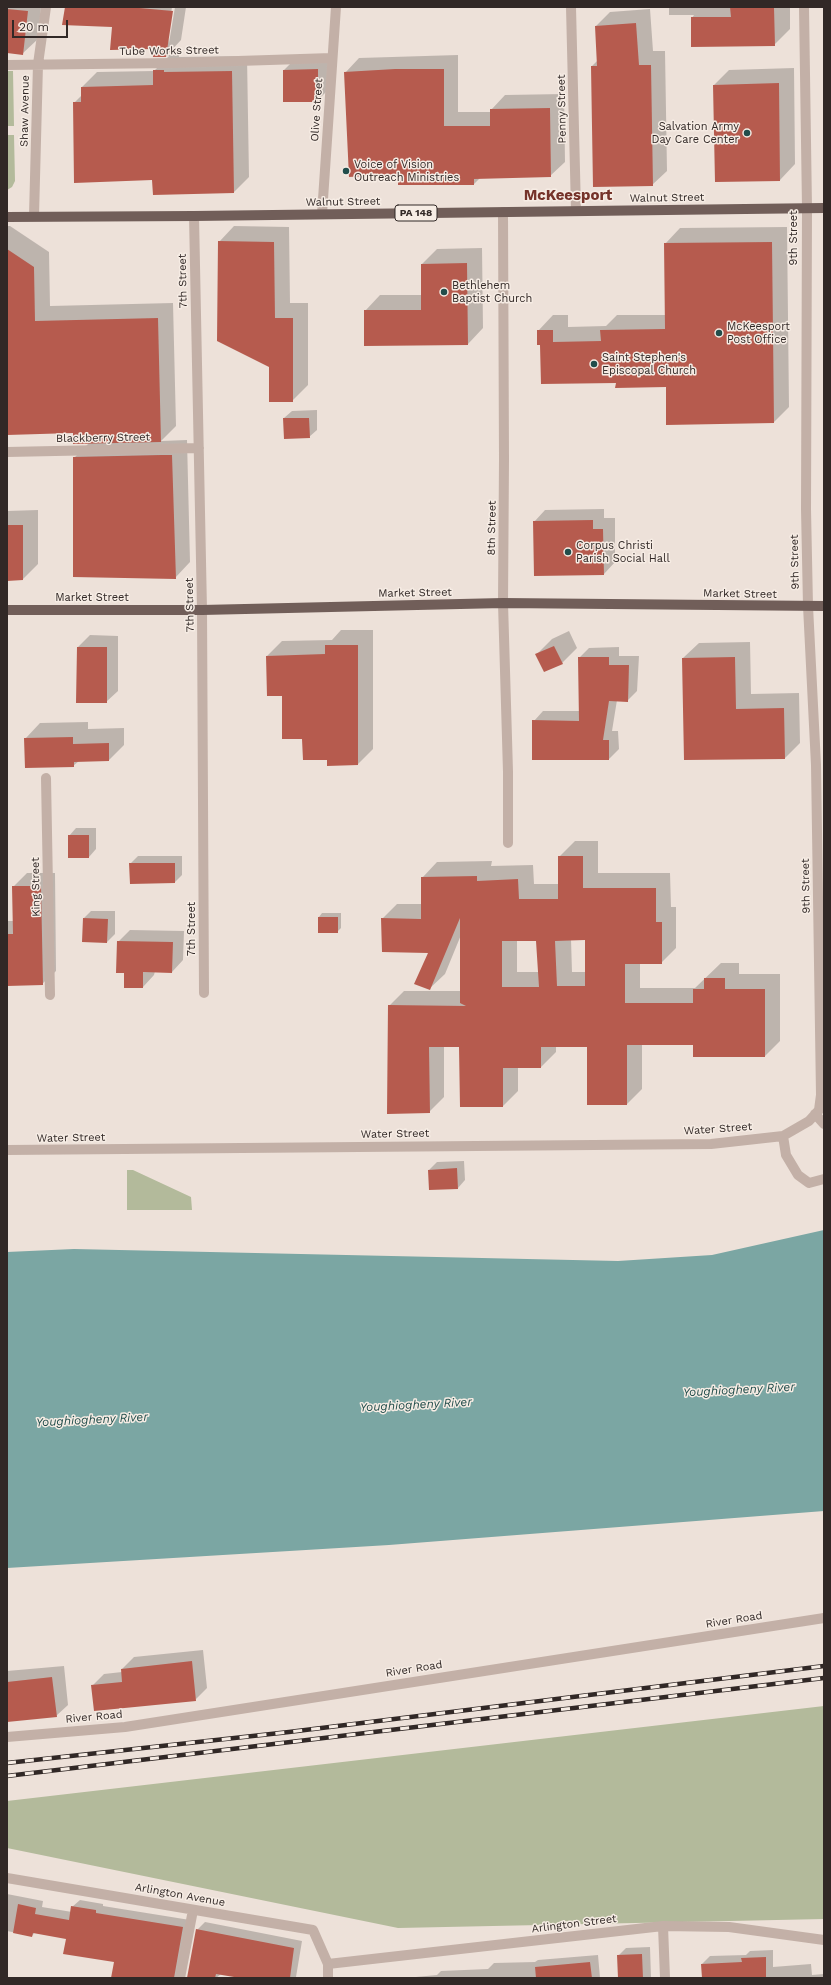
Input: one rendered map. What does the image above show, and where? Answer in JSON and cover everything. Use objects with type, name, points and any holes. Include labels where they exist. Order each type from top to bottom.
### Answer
[{"type":"main road","name":"Walnut Street","points":[[7,216],[194,216],[824,208]]},
{"type":"main road","name":"Market Street","points":[[7,610],[202,610],[503,603],[824,606]]},
{"type":"street","name":"Shaw Avenue","points":[[34,216],[38,64],[46,7]]},
{"type":"street","name":"Olive Street","points":[[322,214],[336,7]]},
{"type":"street","name":"Penny Street","points":[[571,7],[576,211]]},
{"type":"street","name":"9th Street","points":[[804,7],[807,208],[806,476],[808,606],[820,800],[823,1096],[815,1114]]},
{"type":"street","name":"Tube Works Street","points":[[7,65],[175,63],[332,58]]},
{"type":"street","name":"8th Street","points":[[503,212],[503,603],[508,772],[508,844]]},
{"type":"street","name":"7th Street","points":[[194,216],[202,610],[204,994]]},
{"type":"street","name":"Blackberry Street","points":[[7,452],[199,448]]},
{"type":"street","name":"King Street","points":[[46,778],[50,995]]},
{"type":"street","points":[[824,1124],[815,1114],[809,1121],[783,1136],[786,1155],[798,1175],[808,1183],[824,1179]]},
{"type":"street","name":"Water Street","points":[[7,1150],[711,1144],[783,1136]]},
{"type":"street","name":"River Road","points":[[7,1737],[125,1727],[824,1618]]},
{"type":"street","name":"Arlington Avenue","points":[[7,1878],[313,1930],[328,1964]]},
{"type":"street","points":[[180,1978],[193,1910]]},
{"type":"street","points":[[663,1926],[665,1978]]},
{"type":"street","name":"Arlington Street","points":[[328,1964],[663,1926],[729,1927],[824,1940]]},
{"type":"street","points":[[328,1964],[328,1978]]},
{"type":"green space","points":[[7,71],[13,71],[14,126],[7,126]]},
{"type":"green space","points":[[7,135],[14,135],[15,181],[12,187],[7,190]]},
{"type":"green space","points":[[127,1170],[133,1170],[191,1197],[192,1210],[127,1210]]},
{"type":"green space","points":[[824,1706],[824,1919],[398,1928],[7,1848],[7,1801]]},
{"type":"water","name":"Youghiogheny River","points":[[824,1230],[824,1511],[389,1545],[7,1568],[7,1252],[74,1249],[618,1261],[712,1255]]},
{"type":"building","points":[[65,7],[128,7],[173,11],[166,57],[153,57],[153,49],[110,50],[112,27],[62,25]]},
{"type":"building","points":[[730,7],[774,7],[775,46],[691,47],[691,17],[731,17]]},
{"type":"building","points":[[7,9],[28,11],[23,55],[7,53]]},
{"type":"building","points":[[636,23],[639,65],[651,65],[653,186],[593,187],[591,66],[597,66],[595,26]]},
{"type":"building","points":[[318,69],[318,102],[283,102],[283,70]]},
{"type":"building","points":[[395,69],[444,69],[444,126],[490,126],[490,109],[550,108],[551,177],[474,179],[474,185],[398,185],[398,174],[349,177],[344,72]]},
{"type":"building","points":[[153,70],[164,70],[164,72],[232,71],[234,193],[153,195],[152,180],[74,183],[73,102],[81,102],[81,87],[153,85]]},
{"type":"building","name":"Salvation Army Day Care Center","points":[[779,83],[780,181],[715,182],[713,85]]},
{"type":"building","points":[[218,241],[274,242],[275,318],[293,318],[293,402],[269,402],[269,367],[217,341]]},
{"type":"building","name":"McKeesport Post Office","points":[[772,242],[774,423],[666,425],[666,387],[615,388],[616,383],[541,384],[540,345],[537,345],[537,330],[553,330],[553,342],[601,341],[600,330],[665,329],[664,243]]},
{"type":"building","points":[[7,249],[34,267],[35,321],[158,318],[161,442],[73,444],[73,433],[7,435]]},
{"type":"building","name":"Bethlehem Baptist Church","points":[[467,263],[468,345],[364,346],[364,310],[421,310],[421,264]]},
{"type":"building","points":[[283,418],[309,418],[310,438],[284,439]]},
{"type":"building","points":[[172,455],[176,579],[73,577],[73,457]]},
{"type":"building","name":"Corpus Christi Parish Social Hall","points":[[593,520],[593,529],[603,529],[604,575],[534,576],[533,521]]},
{"type":"building","points":[[7,525],[23,525],[23,580],[7,581]]},
{"type":"building","points":[[325,645],[358,645],[358,765],[327,766],[327,760],[303,760],[302,739],[282,739],[282,696],[267,696],[266,656],[325,654]]},
{"type":"building","points":[[554,646],[563,664],[544,672],[535,654]]},
{"type":"building","points":[[77,647],[107,647],[107,703],[76,703]]},
{"type":"building","points":[[578,657],[609,657],[609,665],[629,665],[628,702],[609,701],[603,740],[609,740],[609,760],[532,760],[532,720],[579,721]]},
{"type":"building","points":[[735,657],[736,709],[784,708],[785,759],[684,760],[682,658]]},
{"type":"building","points":[[73,737],[73,744],[109,743],[109,761],[74,762],[74,767],[25,768],[24,738]]},
{"type":"building","points":[[68,835],[89,835],[89,858],[68,858]]},
{"type":"building","points":[[558,856],[583,856],[583,888],[656,888],[656,922],[662,922],[662,964],[625,964],[625,1003],[693,1003],[693,989],[704,989],[704,978],[725,978],[725,989],[765,989],[765,1057],[693,1057],[693,1045],[627,1045],[627,1105],[587,1105],[587,1047],[541,1047],[541,1068],[503,1068],[503,1107],[460,1107],[459,1047],[429,1047],[430,1113],[387,1114],[388,1005],[466,1006],[460,1003],[460,918],[430,990],[414,984],[428,953],[382,952],[381,918],[421,919],[421,877],[477,876],[477,881],[518,879],[519,899],[558,899]],"holes":[[[585,940],[585,986],[557,986],[555,941]],[[502,941],[536,941],[539,987],[502,987]]]},
{"type":"building","points":[[129,863],[175,863],[175,883],[130,884]]},
{"type":"building","points":[[12,886],[41,886],[43,985],[7,986],[7,934],[13,934]]},
{"type":"building","points":[[318,917],[338,917],[338,933],[318,933]]},
{"type":"building","points":[[83,918],[108,919],[107,943],[82,942]]},
{"type":"building","points":[[117,941],[173,942],[172,973],[143,972],[143,988],[124,988],[124,973],[116,973]]},
{"type":"building","points":[[457,1168],[458,1189],[429,1190],[428,1170]]},
{"type":"building","points":[[192,1661],[196,1701],[94,1711],[91,1685],[122,1682],[121,1669]]},
{"type":"building","points":[[52,1677],[57,1717],[7,1722],[7,1682]]},
{"type":"building","points":[[18,1904],[36,1908],[35,1914],[69,1920],[71,1906],[96,1910],[96,1913],[183,1927],[174,1978],[111,1978],[114,1962],[63,1954],[66,1939],[33,1933],[32,1937],[13,1933]]},
{"type":"building","points":[[196,1929],[294,1948],[290,1978],[240,1978],[216,1974],[215,1978],[187,1978]]},
{"type":"building","points":[[642,1954],[643,1978],[618,1978],[617,1955]]},
{"type":"building","points":[[766,1957],[766,1978],[702,1978],[701,1964],[742,1962],[741,1958]]},
{"type":"building","points":[[590,1962],[592,1978],[536,1978],[535,1967]]},
{"type":"railway","points":[[7,1763],[289,1732],[824,1666]]},
{"type":"railway","points":[[7,1776],[824,1678]]},
{"type":"place","name":"Salvation Army Day Care Center","points":[[747,133]]},
{"type":"place","name":"Voice of Vision Outreach Ministries","points":[[346,171]]},
{"type":"place","name":"Bethlehem Baptist Church","points":[[444,292]]},
{"type":"place","name":"McKeesport Post Office","points":[[719,333]]},
{"type":"place","name":"Saint Stephen's Episcopal Church","points":[[594,364]]},
{"type":"place","name":"Corpus Christi Parish Social Hall","points":[[568,552]]},
{"type":"district","name":"McKeesport","points":[[568,196]]}]
